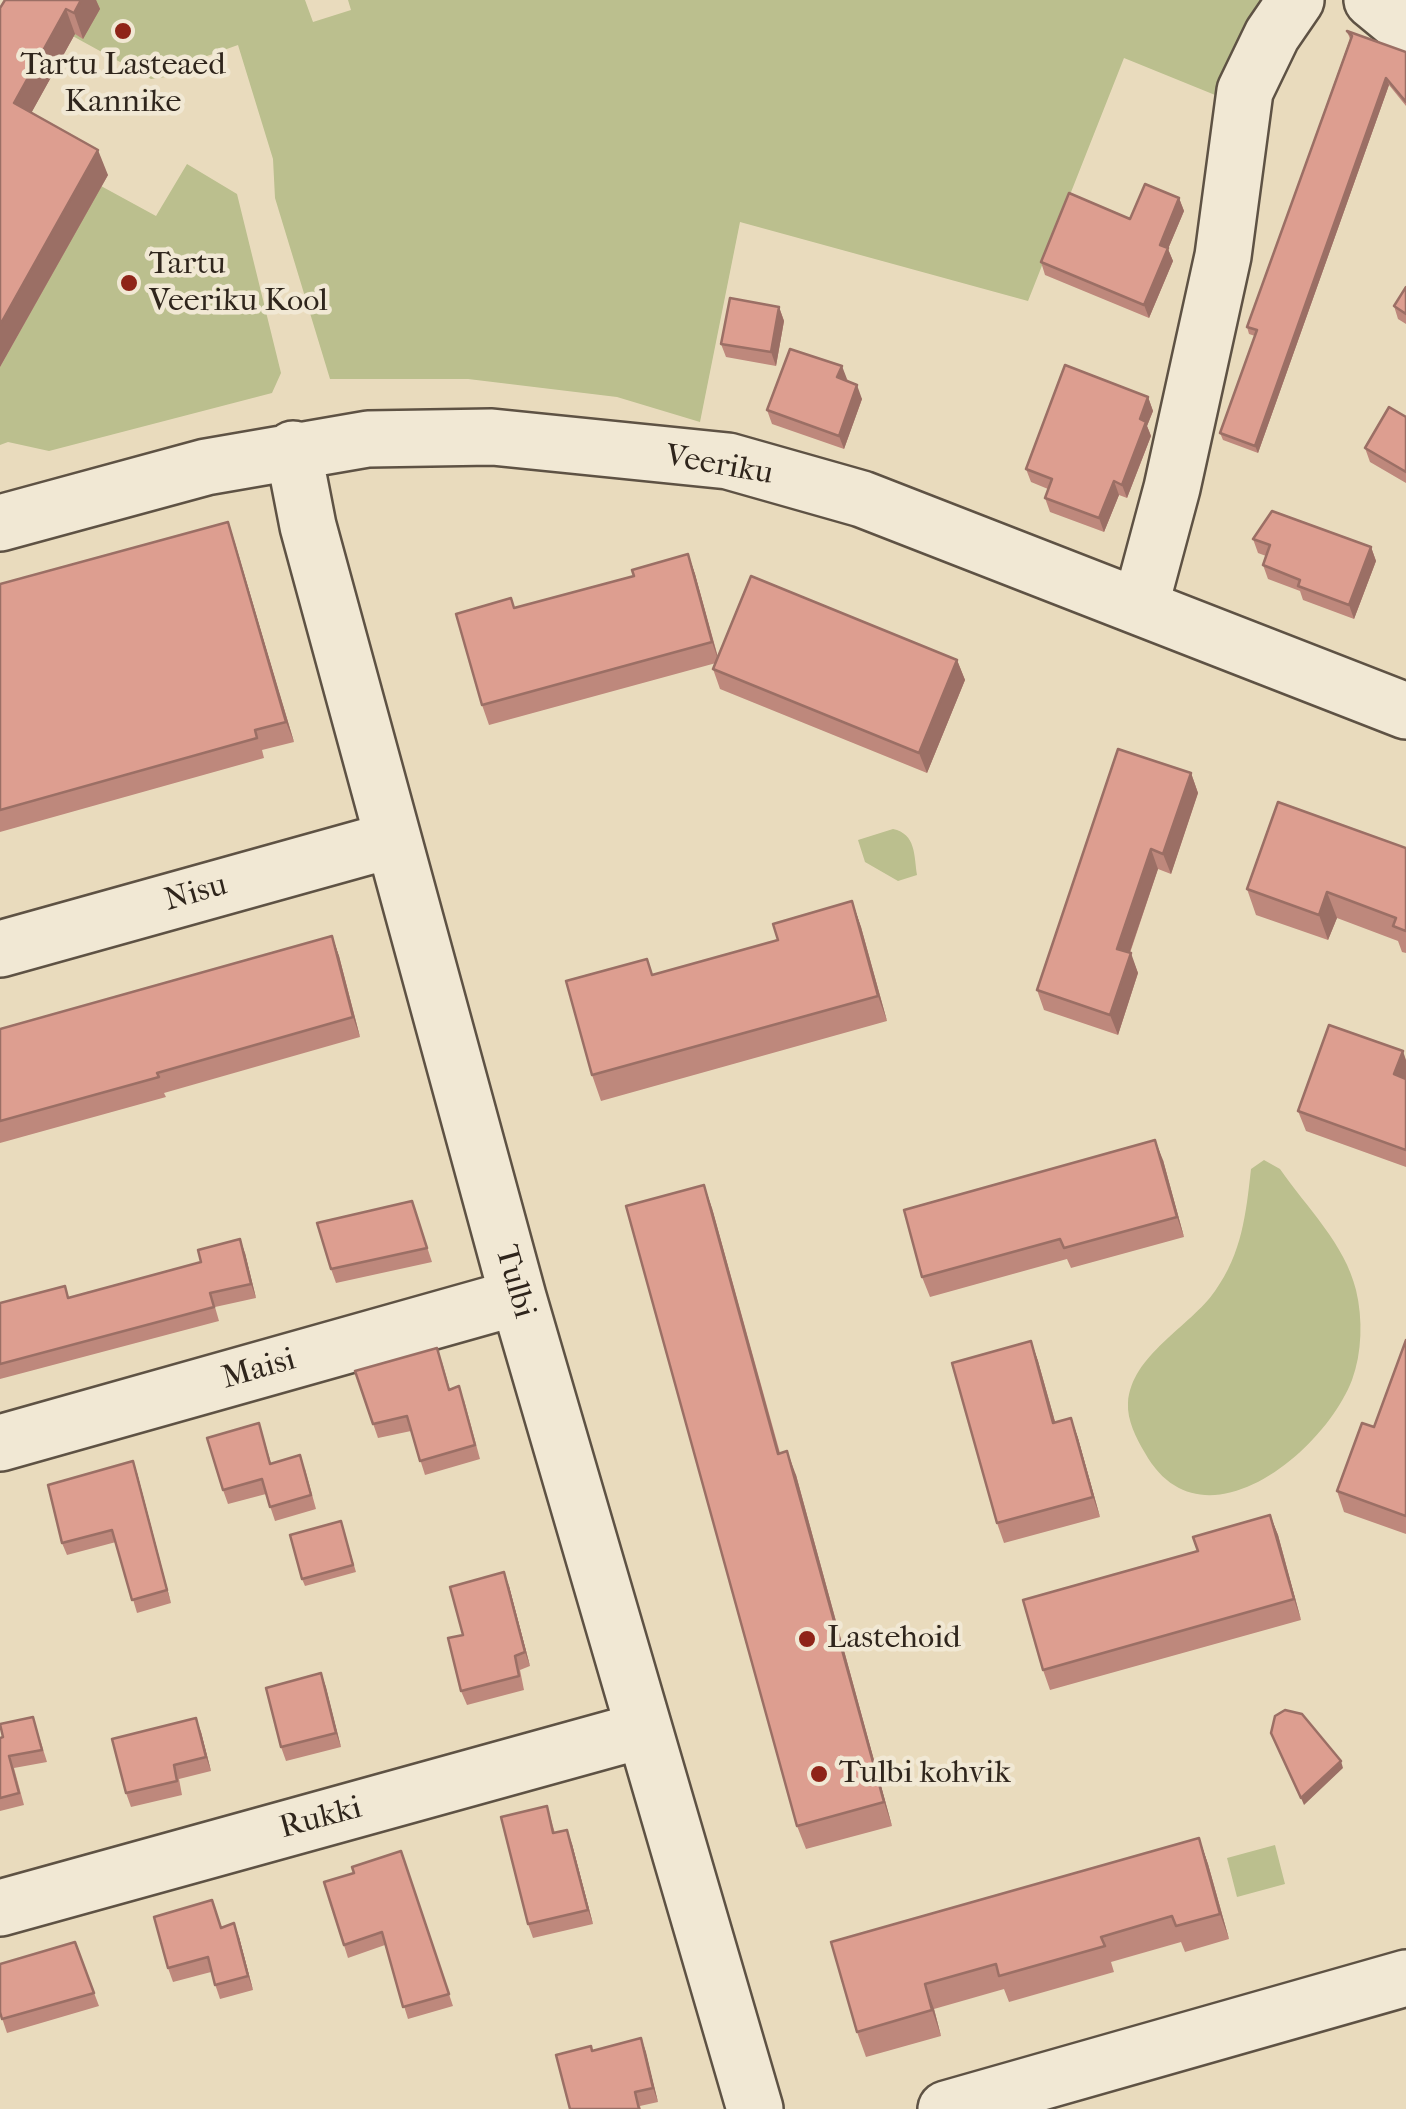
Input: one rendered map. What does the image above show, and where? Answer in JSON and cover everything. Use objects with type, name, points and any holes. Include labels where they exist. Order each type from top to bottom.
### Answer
[{"type":"street","points":[[1140,607],[1172,488],[1222,256],[1245,91],[1272,36],[1296,0]]},
{"type":"street","points":[[1372,0],[1406,28]]},
{"type":"street","name":"Veeriku","points":[[0,522],[293,449],[368,439],[492,436],[728,461],[862,500],[1406,711]]},
{"type":"street","name":"Tulbi","points":[[293,449],[308,526],[391,840],[518,1297],[755,2109]]},
{"type":"street","name":"Nisu","points":[[0,949],[391,840]]},
{"type":"street","name":"Maisi","points":[[0,1443],[518,1297]]},
{"type":"street","name":"Rukki","points":[[0,1908],[642,1730]]},
{"type":"street","points":[[946,2109],[1406,1978]]},
{"type":"green space","points":[[7,0],[305,0],[313,22],[351,10],[348,0],[1296,0],[1220,97],[1124,58],[1028,301],[740,222],[700,422],[617,397],[468,379],[330,379],[275,198],[273,159],[238,45],[193,61],[196,73],[151,79]]},
{"type":"green space","points":[[187,164],[237,194],[281,373],[272,393],[49,451],[8,442],[0,445],[0,367],[101,186],[156,216]]},
{"type":"green space","points":[[893,829],[910,840],[917,875],[898,881],[865,862],[858,840]]},
{"type":"green space","points":[[1264,1160],[1280,1169],[1324,1227],[1351,1273],[1360,1324],[1358,1359],[1337,1408],[1289,1462],[1259,1481],[1228,1493],[1197,1494],[1169,1482],[1145,1453],[1135,1435],[1128,1403],[1139,1370],[1204,1304],[1224,1277],[1241,1233],[1251,1169]]},
{"type":"green space","points":[[1275,1845],[1285,1884],[1237,1897],[1227,1858]]},
{"type":"building","points":[[5,0],[81,0],[74,13],[66,9],[14,103],[98,150],[0,325],[0,8]]},
{"type":"building","points":[[1347,31],[1406,52],[1406,102],[1386,78],[1255,446],[1220,433],[1257,330],[1247,327],[1352,36]]},
{"type":"building","points":[[1145,184],[1179,198],[1160,245],[1168,248],[1144,305],[1041,262],[1069,193],[1130,219]]},
{"type":"building","points":[[1406,287],[1406,314],[1394,306]]},
{"type":"building","points":[[730,298],[779,307],[771,352],[721,344]]},
{"type":"building","points":[[790,349],[842,366],[837,377],[857,385],[839,436],[767,410]]},
{"type":"building","points":[[1065,365],[1148,397],[1140,419],[1146,422],[1122,485],[1114,481],[1099,518],[1045,498],[1052,479],[1026,469]]},
{"type":"building","points":[[1389,407],[1406,417],[1406,472],[1365,448]]},
{"type":"building","points":[[1272,511],[1371,547],[1349,605],[1298,586],[1300,580],[1263,565],[1270,545],[1253,539]]},
{"type":"building","points":[[228,522],[286,722],[255,730],[257,738],[0,810],[0,584]]},
{"type":"building","points":[[688,554],[712,642],[482,705],[456,614],[511,598],[514,608],[634,576],[632,570]]},
{"type":"building","points":[[751,576],[957,660],[919,753],[713,669]]},
{"type":"building","points":[[1118,749],[1191,773],[1163,854],[1151,849],[1117,949],[1131,953],[1110,1015],[1037,990]]},
{"type":"building","points":[[1278,802],[1406,848],[1406,931],[1393,926],[1396,918],[1327,892],[1319,915],[1247,889]]},
{"type":"building","points":[[852,901],[878,996],[592,1075],[566,981],[647,959],[652,975],[778,940],[773,924]]},
{"type":"building","points":[[332,936],[353,1017],[0,1121],[0,1029]]},
{"type":"building","points":[[1329,1025],[1403,1051],[1394,1074],[1406,1079],[1406,1150],[1298,1111]]},
{"type":"building","points":[[1155,1140],[1177,1217],[1064,1248],[1060,1239],[922,1277],[904,1210]]},
{"type":"building","points":[[704,1185],[778,1454],[787,1451],[884,1802],[797,1826],[626,1206]]},
{"type":"building","points":[[412,1201],[427,1248],[331,1269],[317,1223]]},
{"type":"building","points":[[240,1239],[251,1284],[210,1293],[214,1307],[0,1364],[0,1303],[65,1286],[68,1298],[201,1262],[198,1250]]},
{"type":"building","points":[[1406,1340],[1406,1516],[1337,1491],[1362,1423],[1374,1427]]},
{"type":"building","points":[[1031,1341],[1053,1423],[1071,1418],[1093,1497],[997,1523],[952,1363]]},
{"type":"building","points":[[437,1348],[449,1390],[459,1386],[475,1445],[420,1461],[407,1416],[373,1424],[355,1371]]},
{"type":"building","points":[[259,1423],[270,1464],[300,1455],[311,1495],[270,1507],[262,1479],[223,1490],[207,1438]]},
{"type":"building","points":[[133,1461],[167,1590],[132,1600],[112,1530],[62,1543],[48,1485]]},
{"type":"building","points":[[1270,1515],[1294,1599],[1043,1670],[1023,1600],[1198,1551],[1193,1537]]},
{"type":"building","points":[[341,1521],[353,1565],[302,1579],[290,1535]]},
{"type":"building","points":[[504,1572],[525,1652],[515,1656],[519,1676],[461,1691],[448,1638],[463,1635],[450,1587]]},
{"type":"building","points":[[321,1673],[336,1733],[281,1747],[266,1688]]},
{"type":"building","points":[[1285,1710],[1302,1714],[1341,1761],[1301,1798],[1271,1733],[1275,1716]]},
{"type":"building","points":[[33,1717],[42,1750],[9,1756],[19,1793],[0,1798],[0,1724]]},
{"type":"building","points":[[196,1718],[206,1757],[174,1765],[177,1781],[126,1793],[112,1739]]},
{"type":"building","points":[[547,1806],[553,1833],[567,1830],[588,1910],[528,1924],[501,1817]]},
{"type":"building","points":[[1199,1838],[1220,1914],[1176,1926],[1172,1916],[1101,1937],[1105,1946],[999,1976],[996,1964],[925,1984],[932,2010],[857,2032],[831,1942]]},
{"type":"building","points":[[401,1851],[449,1994],[403,2007],[382,1932],[344,1945],[324,1882],[354,1873],[352,1867]]},
{"type":"building","points":[[212,1900],[221,1928],[234,1923],[248,1976],[215,1985],[208,1957],[168,1968],[154,1917]]},
{"type":"building","points":[[75,1942],[94,1993],[2,2019],[0,1964]]},
{"type":"building","points":[[641,2038],[653,2088],[635,2092],[639,2109],[570,2109],[556,2055],[591,2046],[592,2051]]},
{"type":"place","name":"Tartu Lasteaed Kannike","points":[[123,31]]},
{"type":"place","name":"Tartu Veeriku Kool","points":[[129,283]]},
{"type":"place","name":"Lastehoid","points":[[807,1639]]},
{"type":"place","name":"Tulbi kohvik","points":[[819,1774]]}]
